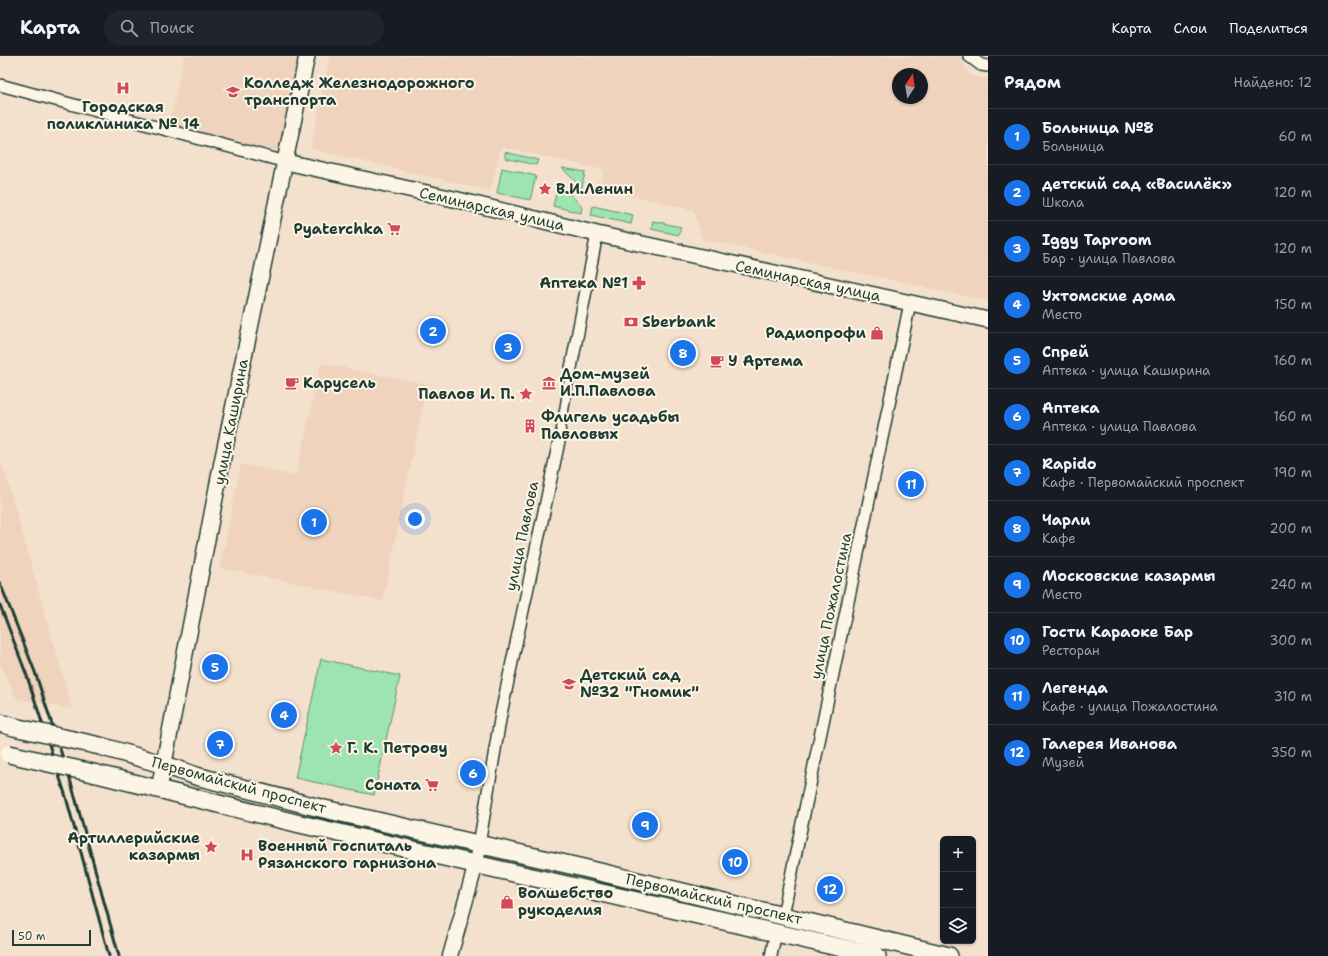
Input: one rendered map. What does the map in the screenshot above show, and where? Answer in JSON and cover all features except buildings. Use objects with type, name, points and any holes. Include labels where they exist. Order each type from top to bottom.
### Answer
[{"type":"main road","name":"улица Каширина","points":[[160,789],[222,462],[307,56]]},
{"type":"main road","name":"Семинарская улица","points":[[286,162],[454,199],[597,234],[988,320]]},
{"type":"main road","name":"Первомайский проспект","points":[[7,725],[100,746],[164,765],[204,779],[320,808],[579,867],[949,956]]},
{"type":"main road","name":"Первомайский проспект","points":[[5,754],[93,773],[300,824],[877,956]]},
{"type":"street","points":[[969,56],[981,65],[988,66]]},
{"type":"street","name":"Семинарская улица","points":[[0,85],[286,162]]},
{"type":"street","name":"улица Павлова","points":[[479,845],[501,714],[560,441],[571,368],[597,234]]},
{"type":"street","name":"улица Пожалостина","points":[[783,915],[910,303]]},
{"type":"street","points":[[450,956],[476,864],[479,845]]},
{"type":"street","points":[[771,956],[776,932]]},
{"type":"shaded area","name":"Колледж Железнодорожного транспорта","points":[[184,56],[298,56],[278,151],[169,127]]},
{"type":"shaded area","points":[[330,56],[960,56],[970,75],[988,79],[988,301],[702,239],[693,210],[599,188],[604,170],[501,147],[490,191],[311,149]]},
{"type":"shaded area","points":[[321,363],[427,384],[383,601],[220,568],[241,464],[296,476]]},
{"type":"shaded area","points":[[0,459],[5,472],[72,709],[17,699],[0,664]]},
{"type":"green space","points":[[505,152],[538,160],[536,165],[505,158]]},
{"type":"green space","points":[[502,168],[536,176],[530,200],[497,193]]},
{"type":"green space","points":[[562,168],[585,172],[582,187],[581,187]]},
{"type":"green space","points":[[559,182],[582,207],[581,213],[553,206]]},
{"type":"green space","points":[[593,206],[633,215],[631,224],[591,215]]},
{"type":"green space","points":[[653,221],[681,227],[679,235],[651,229]]},
{"type":"green space","points":[[321,659],[400,676],[374,795],[295,778]]},
{"type":"railway","points":[[0,583],[35,672],[72,786],[119,956]]},
{"type":"railway","points":[[0,605],[27,676],[66,797],[109,956]]},
{"type":"place","name":"Городская поликлиника № 14","points":[[123,88]]},
{"type":"place","name":"Колледж Железнодорожного транспорта","points":[[233,92]]},
{"type":"place","name":"В.И.Ленин","points":[[545,189]]},
{"type":"place","name":"Pyaterchka","points":[[394,229]]},
{"type":"place","name":"Аптека №1","points":[[639,283]]},
{"type":"place","name":"Sberbank","points":[[631,322]]},
{"type":"place","name":"детский сад «Василёк»","points":[[433,331]]},
{"type":"place","name":"Радиопрофи","points":[[877,333]]},
{"type":"place","name":"Iggy Taproom","points":[[508,347]]},
{"type":"place","name":"Чарли","points":[[683,353]]},
{"type":"place","name":"У Артема","points":[[717,361]]},
{"type":"place","name":"Карусель","points":[[292,383]]},
{"type":"place","name":"Дом-музей И.П.Павлова","points":[[549,383]]},
{"type":"place","name":"Павлов И. П.","points":[[526,394]]},
{"type":"place","name":"Флигель усадьбы Павловых","points":[[530,426]]},
{"type":"place","name":"Легенда","points":[[911,484]]},
{"type":"place","name":"Больница №8","points":[[314,522]]},
{"type":"place","name":"Спрей","points":[[215,667]]},
{"type":"place","name":"Детский сад №32 \"Гномик\"","points":[[569,684]]},
{"type":"place","name":"Ухтомские дома","points":[[284,715]]},
{"type":"place","name":"Rapido","points":[[220,744]]},
{"type":"place","name":"Г. К. Петрову","points":[[336,748]]},
{"type":"place","name":"Аптека","points":[[473,773]]},
{"type":"place","name":"Соната","points":[[432,785]]},
{"type":"place","name":"Московские казармы","points":[[645,825]]},
{"type":"place","name":"Артиллерийские казармы","points":[[211,847]]},
{"type":"place","name":"Военный госпиталь Рязанского гарнизона","points":[[247,855]]},
{"type":"place","name":"Гости Караоке Бар","points":[[735,862]]},
{"type":"place","name":"Галерея Иванова","points":[[830,889]]},
{"type":"place","name":"Волшебство рукоделия","points":[[507,902]]}]
